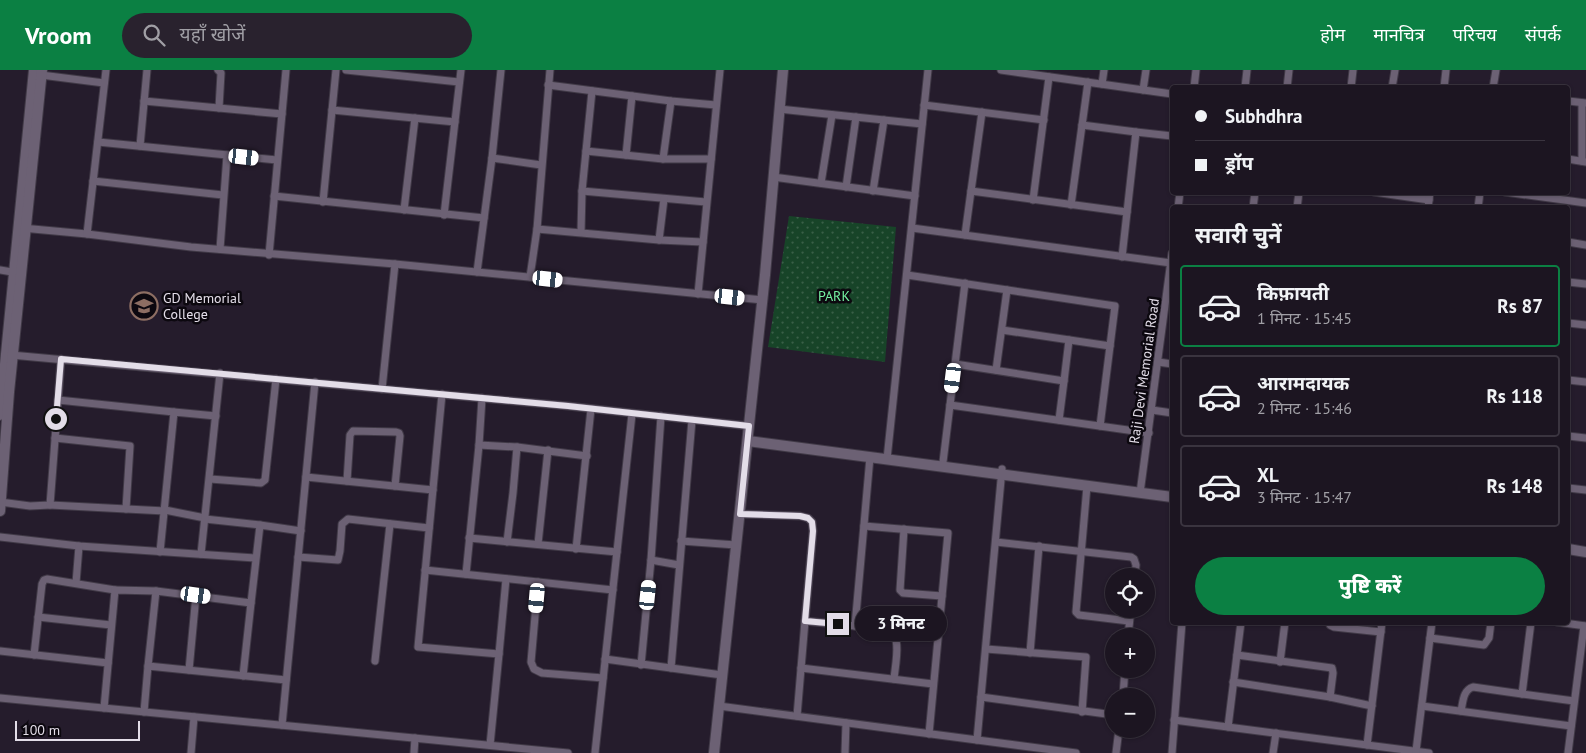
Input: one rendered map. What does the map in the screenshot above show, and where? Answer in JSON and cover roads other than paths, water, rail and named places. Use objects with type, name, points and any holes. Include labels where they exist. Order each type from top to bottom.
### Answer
[{"type":"street","points":[[87,234],[106,70]]},
{"type":"street","points":[[140,146],[147,70]]},
{"type":"street","points":[[218,70],[221,73],[218,108]]},
{"type":"street","points":[[269,255],[286,70]]},
{"type":"street","points":[[323,202],[336,70]]},
{"type":"street","points":[[346,70],[459,82]]},
{"type":"street","points":[[444,215],[461,70]]},
{"type":"street","points":[[477,272],[501,70]]},
{"type":"street","points":[[530,277],[537,229],[550,70]]},
{"type":"street","points":[[698,294],[720,70]]},
{"type":"street","points":[[714,753],[763,300],[783,70]]},
{"type":"street","points":[[888,457],[928,70]]},
{"type":"street","points":[[1002,70],[1170,94]]},
{"type":"street","points":[[1102,84],[1104,70]]},
{"type":"street","points":[[1143,90],[1146,70]]},
{"type":"street","points":[[1194,85],[1196,70]]},
{"type":"street","points":[[1246,85],[1248,70]]},
{"type":"street","points":[[1287,85],[1289,70]]},
{"type":"street","points":[[1351,85],[1353,70]]},
{"type":"street","points":[[1392,85],[1394,70]]},
{"type":"street","points":[[1444,85],[1446,70]]},
{"type":"street","points":[[1494,85],[1496,70]]},
{"type":"street","points":[[104,83],[39,72],[10,355],[0,505],[50,505],[165,510],[205,518],[301,531]]},
{"type":"street","points":[[1033,200],[1049,77]]},
{"type":"street","points":[[1071,205],[1088,82]]},
{"type":"street","points":[[548,85],[716,105]]},
{"type":"street","points":[[581,232],[582,191],[592,91]]},
{"type":"street","points":[[626,155],[632,96]]},
{"type":"street","points":[[663,159],[671,101]]},
{"type":"street","points":[[144,102],[282,114]]},
{"type":"street","points":[[1570,102],[1584,103],[1584,162],[1570,160]]},
{"type":"street","points":[[924,105],[1044,120]]},
{"type":"street","points":[[779,109],[922,124]]},
{"type":"street","points":[[332,110],[455,122]]},
{"type":"street","points":[[965,235],[982,112]]},
{"type":"street","points":[[821,184],[832,115]]},
{"type":"street","points":[[846,187],[856,117]]},
{"type":"street","points":[[404,210],[415,118]]},
{"type":"street","points":[[873,191],[884,120]]},
{"type":"street","points":[[1082,125],[1170,136]]},
{"type":"street","points":[[1122,257],[1136,132]]},
{"type":"street","points":[[98,142],[277,160]]},
{"type":"street","points":[[586,151],[663,159],[711,159]]},
{"type":"street","points":[[220,249],[227,155]]},
{"type":"street","points":[[492,158],[541,165]]},
{"type":"street","points":[[773,177],[915,196]]},
{"type":"street","points":[[93,181],[223,195]]},
{"type":"street","points":[[582,191],[706,202]]},
{"type":"street","points":[[971,192],[1127,212]]},
{"type":"street","points":[[1392,195],[1429,200]]},
{"type":"street","points":[[1527,195],[1586,203]]},
{"type":"street","points":[[274,196],[484,218]]},
{"type":"street","points":[[659,240],[664,199]]},
{"type":"street","points":[[22,228],[269,255],[395,264],[763,300]]},
{"type":"street","points":[[912,228],[1170,263]]},
{"type":"street","points":[[537,229],[703,242]]},
{"type":"street","points":[[1570,242],[1586,245]]},
{"type":"street","points":[[382,388],[395,264]]},
{"type":"street","points":[[0,270],[18,273]]},
{"type":"street","name":"Raji Devi Memorial Road","points":[[1141,490],[1170,271]]},
{"type":"street","points":[[907,275],[1115,306],[1100,426]]},
{"type":"street","points":[[1570,282],[1586,284]]},
{"type":"street","points":[[943,462],[965,284]]},
{"type":"street","points":[[996,370],[1007,290]]},
{"type":"street","points":[[1164,320],[1170,321]]},
{"type":"street","points":[[1570,323],[1586,325]]},
{"type":"street","points":[[1002,330],[1110,346]]},
{"type":"street","points":[[1059,420],[1069,340]]},
{"type":"street","points":[[10,355],[382,388],[661,416],[692,420],[748,434],[870,457],[943,462],[1087,486],[1170,492]]},
{"type":"street","points":[[0,415],[1,387],[10,355]]},
{"type":"street","points":[[50,505],[61,359]]},
{"type":"street","points":[[1158,362],[1170,364]]},
{"type":"street","points":[[955,364],[1064,380]]},
{"type":"street","points":[[201,554],[220,373]]},
{"type":"street","points":[[210,479],[261,483],[265,480],[276,379]]},
{"type":"street","points":[[1570,380],[1586,382]]},
{"type":"street","points":[[282,725],[315,382]]},
{"type":"street","points":[[442,394],[418,646],[499,654]]},
{"type":"street","points":[[466,574],[482,398]]},
{"type":"street","points":[[58,400],[216,416]]},
{"type":"street","points":[[950,405],[1149,433]]},
{"type":"street","points":[[576,549],[591,409]]},
{"type":"street","points":[[1152,410],[1170,413]]},
{"type":"street","points":[[160,552],[174,412]]},
{"type":"street","points":[[595,753],[632,414]]},
{"type":"street","points":[[641,665],[651,560],[661,416]]},
{"type":"street","points":[[671,668],[692,420]]},
{"type":"street","points":[[347,481],[350,435],[353,431],[396,432],[400,436],[395,486]]},
{"type":"street","points":[[748,434],[888,457],[1141,490],[1170,497]]},
{"type":"street","points":[[1570,436],[1586,438]]},
{"type":"street","points":[[55,438],[130,446],[126,509]]},
{"type":"street","points":[[479,445],[548,450],[587,456]]},
{"type":"street","points":[[507,542],[517,447]]},
{"type":"street","points":[[538,544],[548,450]]},
{"type":"street","points":[[855,626],[870,457]]},
{"type":"street","points":[[977,740],[1002,472]]},
{"type":"street","points":[[306,477],[433,490]]},
{"type":"street","points":[[1087,486],[1076,612],[1079,615],[1129,621]]},
{"type":"street","points":[[1570,488],[1586,490]]},
{"type":"street","points":[[740,514],[800,516],[808,518],[812,522],[813,531],[797,716]]},
{"type":"street","points":[[298,557],[338,560],[342,524],[345,520],[429,528]]},
{"type":"street","points":[[375,660],[390,524]]},
{"type":"street","points":[[243,676],[260,526]]},
{"type":"street","points":[[864,526],[948,533],[929,734]]},
{"type":"street","points":[[904,530],[900,590],[903,592],[942,596]]},
{"type":"street","points":[[0,537],[79,546],[255,558]]},
{"type":"street","points":[[469,538],[618,552]]},
{"type":"street","points":[[682,541],[736,545]]},
{"type":"street","points":[[996,542],[1131,557],[1134,558],[1136,568]]},
{"type":"street","points":[[1570,544],[1586,546]]},
{"type":"street","points":[[76,583],[79,546]]},
{"type":"street","points":[[1030,653],[1039,546]]},
{"type":"street","points":[[1570,549],[1586,552]]},
{"type":"street","points":[[651,560],[679,565]]},
{"type":"street","points":[[425,570],[613,590]]},
{"type":"street","points":[[34,655],[42,584],[47,579],[115,590],[156,591],[251,603]]},
{"type":"street","points":[[490,746],[506,579]]},
{"type":"street","points":[[538,582],[531,662],[534,669],[542,673],[603,678]]},
{"type":"street","points":[[104,708],[115,590]]},
{"type":"street","points":[[144,712],[156,591]]},
{"type":"street","points":[[188,670],[196,595]]},
{"type":"street","points":[[38,617],[111,624]]},
{"type":"street","points":[[1129,628],[1130,618]]},
{"type":"street","points":[[805,621],[888,629],[894,632],[897,640],[894,679]]},
{"type":"street","points":[[1568,753],[1585,626],[1570,624]]},
{"type":"street","points":[[1172,753],[1182,625]]},
{"type":"street","points":[[1228,727],[1241,625]]},
{"type":"street","points":[[1280,662],[1285,625]]},
{"type":"street","points":[[1330,625],[1381,632]]},
{"type":"street","points":[[1368,745],[1382,625]]},
{"type":"street","points":[[1416,751],[1432,625]]},
{"type":"street","points":[[1430,638],[1484,645],[1488,638],[1490,625]]},
{"type":"street","points":[[1522,694],[1531,625]]},
{"type":"street","points":[[986,649],[1086,657],[1082,712]]},
{"type":"street","points":[[0,651],[108,663]]},
{"type":"street","points":[[1237,655],[1332,668],[1330,697]]},
{"type":"street","points":[[605,658],[641,665],[722,675]]},
{"type":"street","points":[[148,666],[286,680]]},
{"type":"street","points":[[801,668],[933,684]]},
{"type":"street","points":[[1233,682],[1330,697],[1372,706]]},
{"type":"street","points":[[1461,711],[1466,692],[1473,687],[1574,701]]},
{"type":"street","points":[[981,697],[1105,715]]},
{"type":"street","points":[[0,698],[568,753]]},
{"type":"street","points":[[719,706],[1076,753]]},
{"type":"street","points":[[1422,706],[1571,726]]},
{"type":"street","points":[[191,753],[194,717]]},
{"type":"street","points":[[1174,720],[1429,753]]},
{"type":"street","points":[[845,753],[846,723]]},
{"type":"street","points":[[1273,753],[1276,733]]},
{"type":"street","points":[[414,753],[415,738]]},
{"type":"street","points":[[1116,753],[1118,738]]},
{"type":"street","points":[[467,753],[468,743]]},
{"type":"place","name":"GD Memorial College","points":[[144,306]]},
{"type":"park label","name":"PARK","points":[[834,296]]}]
